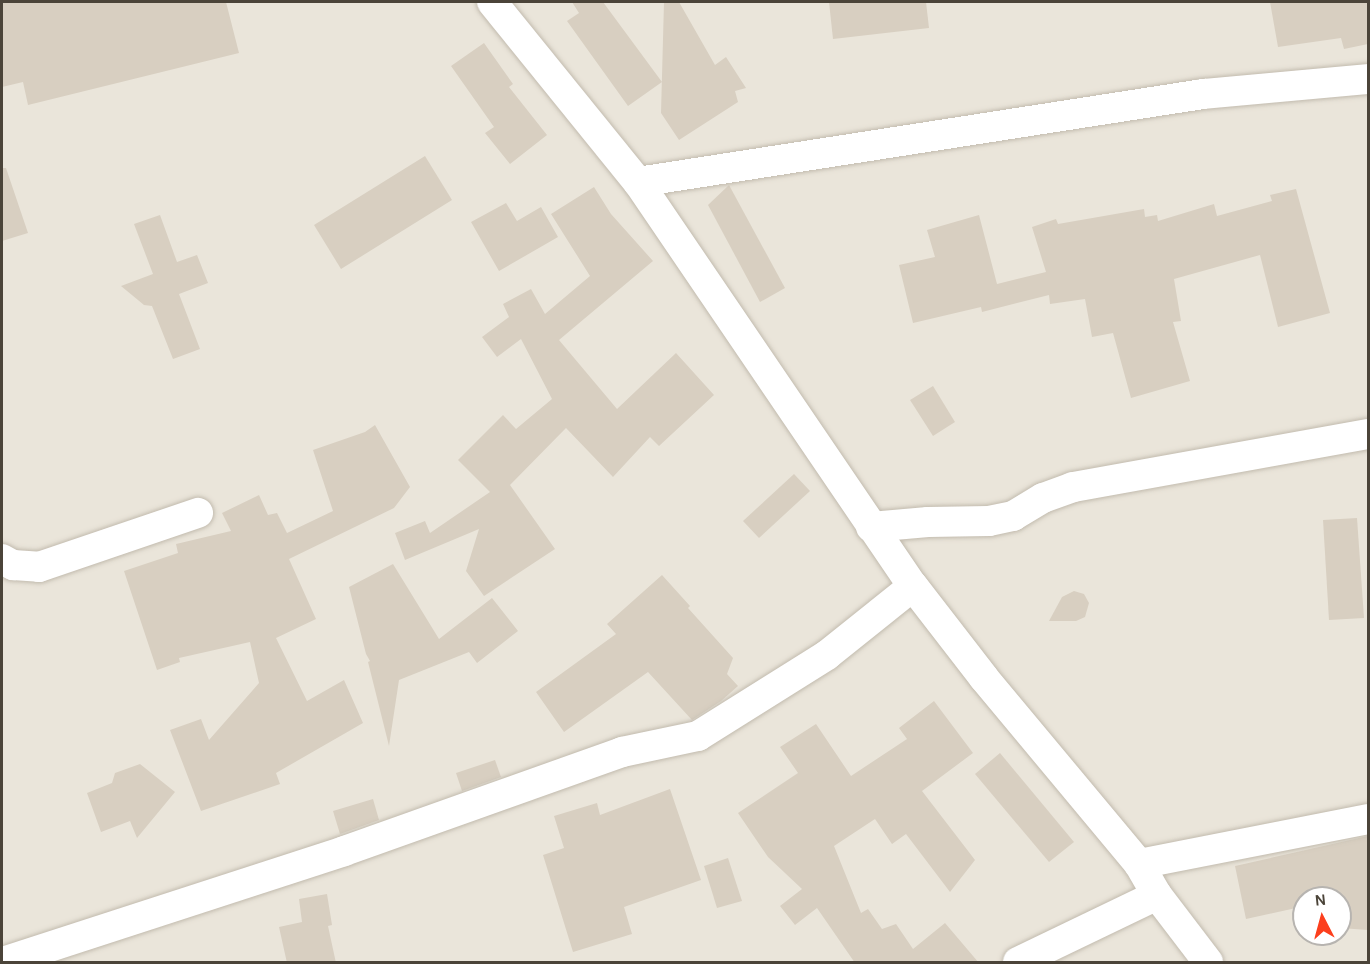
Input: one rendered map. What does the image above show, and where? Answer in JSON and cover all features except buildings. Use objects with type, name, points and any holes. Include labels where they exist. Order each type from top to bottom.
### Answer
[{"type":"street","points":[[492,2],[638,183],[913,586],[984,678],[1139,864],[1157,895],[1208,963]]},
{"type":"street","points":[[638,183],[1203,94],[1368,79]]},
{"type":"street","points":[[871,527],[928,522],[989,521],[1012,516],[1043,498],[1073,487],[1368,434]]},
{"type":"street","points":[[2,559],[13,565],[39,567],[198,513]]},
{"type":"street","points":[[3,963],[344,851],[622,752],[698,736],[827,655],[913,586]]},
{"type":"street","points":[[1139,864],[1368,819]]},
{"type":"street","points":[[1018,963],[1157,895]]},
{"type":"shaded area","points":[[2,2],[1368,2],[1368,962],[2,962]]}]
